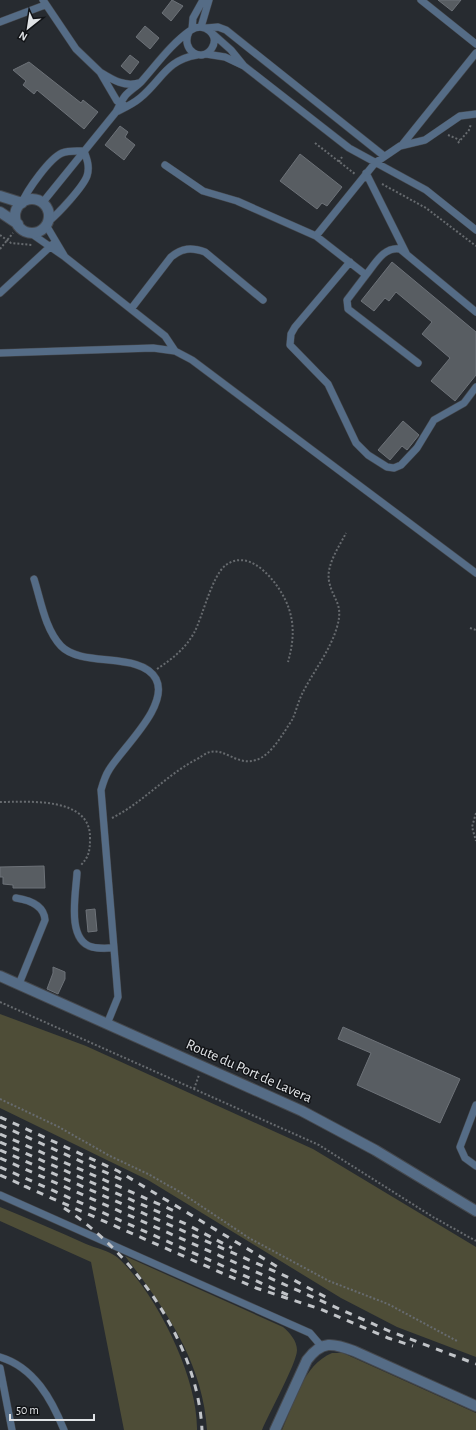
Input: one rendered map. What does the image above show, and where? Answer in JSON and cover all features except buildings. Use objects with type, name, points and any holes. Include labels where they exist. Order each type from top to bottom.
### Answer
[{"type":"street","points":[[0,196],[22,203]]},
{"type":"street","points":[[0,212],[16,227],[30,232],[39,231],[48,223],[48,210],[42,202],[34,199],[22,203],[16,210],[16,227]]},
{"type":"street","name":"Route du Port de Lavera","points":[[0,976],[302,1111],[375,1150],[476,1211]]},
{"type":"street","points":[[275,1430],[307,1360],[314,1351],[326,1344],[336,1345],[354,1351],[476,1406]]},
{"type":"lane","points":[[197,55],[192,53],[187,46],[186,41],[193,18],[203,0]]},
{"type":"lane","points":[[204,27],[209,0]]},
{"type":"lane","points":[[421,0],[476,44]]},
{"type":"lane","points":[[0,22],[44,2],[76,49],[100,72],[120,103],[128,106]]},
{"type":"lane","points":[[204,27],[231,50],[244,66],[349,148],[426,190],[476,230]]},
{"type":"lane","points":[[42,202],[116,112],[120,103],[127,94],[140,83],[165,53],[190,30],[204,27],[218,27],[226,30],[384,156]]},
{"type":"lane","points":[[206,54],[210,52],[214,44],[213,34]]},
{"type":"lane","points":[[402,145],[476,53]]},
{"type":"lane","points":[[116,112],[140,98],[172,63],[187,56],[206,54],[224,57],[244,66]]},
{"type":"lane","points":[[100,72],[121,83],[133,85],[140,83]]},
{"type":"lane","points":[[316,236],[374,163],[402,145],[425,140],[460,116],[476,114]]},
{"type":"lane","points":[[22,203],[28,192],[55,158],[64,152],[84,152]]},
{"type":"lane","points":[[65,257],[54,241],[48,223],[61,210],[87,175],[87,161],[84,152]]},
{"type":"lane","points":[[165,165],[203,191],[237,201],[316,236],[366,275]]},
{"type":"lane","points":[[366,173],[407,255]]},
{"type":"lane","points":[[30,232],[65,257],[165,336],[171,343],[174,351]]},
{"type":"lane","points":[[0,293],[51,248],[54,241]]},
{"type":"lane","points":[[131,309],[171,257],[178,251],[187,248],[196,248],[205,252],[263,300]]},
{"type":"lane","points":[[418,363],[348,308],[347,300],[366,275],[389,249],[400,249],[476,312]]},
{"type":"lane","points":[[350,262],[295,327],[291,334],[290,345],[328,384],[356,443],[381,465],[394,468],[401,465],[417,448],[434,420],[464,403],[476,388]]},
{"type":"lane","points":[[0,353],[153,348],[174,351],[192,360],[476,573]]},
{"type":"lane","points":[[34,579],[49,626],[54,638],[62,648],[74,654],[144,667],[156,680],[158,690],[155,703],[148,720],[133,742],[110,769],[101,790],[118,997],[107,1024]]},
{"type":"lane","points":[[77,873],[75,925],[79,939],[92,947],[114,948]]},
{"type":"lane","points":[[16,898],[34,903],[45,915],[45,920],[20,984]]},
{"type":"lane","points":[[476,1105],[460,1147],[465,1158],[476,1166]]},
{"type":"lane","points":[[0,1195],[310,1333],[322,1347]]},
{"type":"lane","points":[[0,1358],[14,1364],[42,1387],[54,1407],[64,1430]]},
{"type":"lane","points":[[0,1368],[12,1430]]},
{"type":"path","points":[[458,143],[469,130],[471,124]]},
{"type":"path","points":[[315,144],[358,176]]},
{"type":"path","points":[[339,162],[342,157]]},
{"type":"path","points":[[376,181],[426,208],[476,246]]},
{"type":"path","points":[[0,249],[16,227]]},
{"type":"path","points":[[0,235],[11,243],[32,246]]},
{"type":"path","points":[[104,822],[129,808],[184,765],[210,752],[223,754],[236,760],[247,762],[258,760],[266,755],[292,720],[301,696],[322,660],[337,628],[340,614],[339,604],[329,582],[329,570],[346,533]]},
{"type":"path","points":[[151,673],[172,659],[184,647],[193,634],[217,575],[224,566],[234,560],[245,560],[257,566],[269,576],[282,594],[289,609],[293,626],[293,643],[288,662]]},
{"type":"path","points":[[470,628],[476,630]]},
{"type":"path","points":[[0,802],[56,803],[68,807],[78,814],[86,822],[90,833],[90,853],[77,873]]},
{"type":"path","points":[[476,813],[472,827],[476,841]]},
{"type":"path","points":[[0,1002],[319,1145],[433,1217],[476,1241]]},
{"type":"path","points":[[194,1089],[203,1067]]},
{"type":"path","points":[[0,1099],[57,1126],[110,1156],[148,1174],[180,1192],[249,1238],[329,1282],[393,1306],[457,1341]]},
{"type":"shaded area","points":[[0,1014],[86,1046],[313,1149],[476,1247],[476,1357],[397,1327],[341,1298],[148,1180],[0,1108]]},
{"type":"shaded area","points":[[0,1207],[110,1253],[117,1257],[132,1272],[160,1313],[182,1361],[195,1409],[197,1430],[124,1430],[91,1262],[0,1221]]},
{"type":"shaded area","points":[[125,1256],[283,1327],[291,1335],[297,1347],[296,1357],[262,1430],[207,1430],[204,1405],[198,1382],[180,1337],[154,1296]]},
{"type":"shaded area","points":[[332,1353],[343,1353],[476,1413],[476,1430],[282,1430],[295,1397],[307,1376],[314,1366]]},
{"type":"railway","points":[[0,1117],[118,1171],[281,1269]]},
{"type":"railway","points":[[0,1125],[127,1182]]},
{"type":"railway","points":[[0,1134],[179,1213]]},
{"type":"railway","points":[[0,1142],[186,1224],[232,1248]]},
{"type":"railway","points":[[0,1150],[292,1279],[331,1300]]},
{"type":"railway","points":[[0,1158],[389,1331],[476,1364]]},
{"type":"railway","points":[[0,1167],[288,1295]]},
{"type":"railway","points":[[0,1175],[29,1188]]},
{"type":"railway","points":[[24,1186],[256,1288],[320,1309],[388,1338],[413,1346]]},
{"type":"railway","points":[[64,1208],[90,1227],[115,1250],[138,1276],[158,1304],[175,1334],[189,1366],[198,1398],[202,1430]]}]
